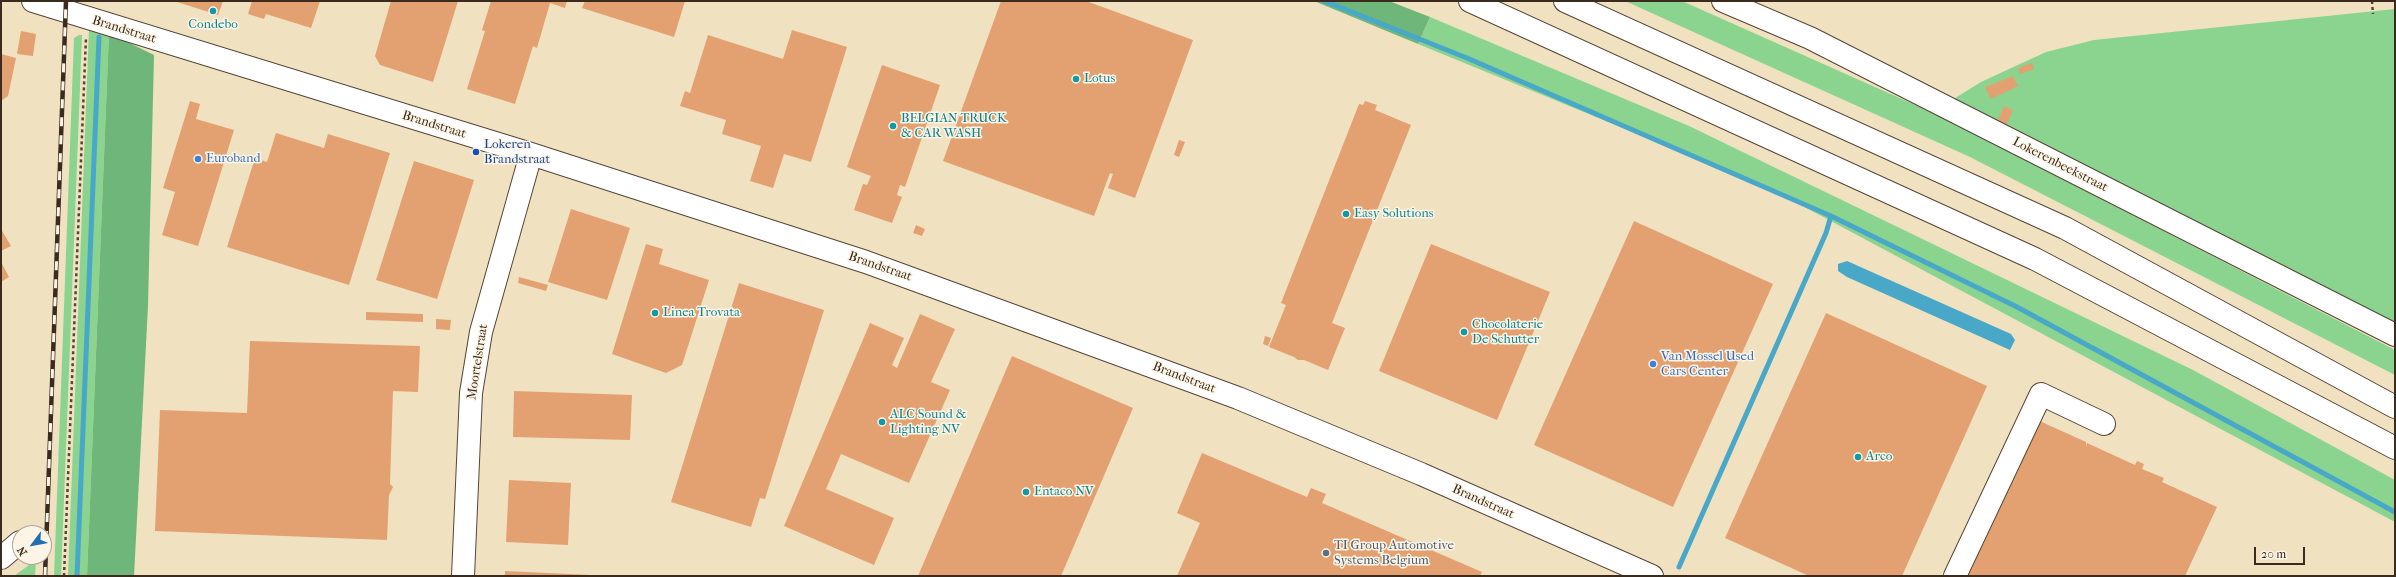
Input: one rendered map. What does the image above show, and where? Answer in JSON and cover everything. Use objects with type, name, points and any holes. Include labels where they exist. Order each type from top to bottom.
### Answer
[{"type":"main road","name":"Brandstraat","points":[[33,1],[90,10],[866,262],[1186,378],[1421,474],[1652,576]]},
{"type":"main road","points":[[1470,1],[2035,259],[2395,448]]},
{"type":"main road","points":[[1565,1],[2066,228],[2395,407]]},
{"type":"main road","name":"Lokerenbeekstraat","points":[[1723,1],[1810,38],[2395,335]]},
{"type":"main road","name":"Moortelstraat","points":[[463,576],[472,386],[481,332],[531,154]]},
{"type":"main road","points":[[1954,576],[2041,394],[2104,424]]},
{"type":"main road","points":[[1,558],[12,549]]},
{"type":"path","points":[[2372,1],[2374,14]]},
{"type":"path","points":[[64,576],[90,10]]},
{"type":"green space","points":[[1314,1],[1389,1],[1430,17],[1418,44]]},
{"type":"green space","points":[[1625,1],[1682,1],[1940,116],[2395,350],[2395,375],[1970,157]]},
{"type":"green space","points":[[2395,9],[2395,328],[1952,100],[1981,82],[2046,52],[2094,40]]},
{"type":"green space","points":[[1430,17],[1689,126],[2193,370],[2395,480],[2395,522],[1767,187],[1418,44]]},
{"type":"green space","points":[[89,28],[109,33],[87,576],[68,576]]},
{"type":"green space","points":[[109,33],[154,55],[148,306],[134,576],[87,576]]},
{"type":"green space","points":[[82,35],[61,576],[54,576],[74,38]]},
{"type":"green space","points":[[29,565],[36,565],[35,576],[14,576]]},
{"type":"water","points":[[1847,261],[2011,334],[2015,340],[2010,350],[1847,277],[1838,271],[1838,264]]},
{"type":"building","name":"Condebo","points":[[174,1],[223,1],[218,15]]},
{"type":"building","points":[[252,1],[320,1],[311,28],[266,14],[264,19],[248,14]]},
{"type":"building","points":[[391,1],[458,1],[433,82],[380,65],[375,56]]},
{"type":"building","points":[[491,1],[567,1],[565,8],[550,3],[537,48],[533,46],[515,104],[467,89],[485,31],[482,30]]},
{"type":"building","points":[[585,1],[685,1],[674,37],[582,8]]},
{"type":"building","name":"Lotus","points":[[1001,1],[1086,1],[1193,40],[1135,198],[1108,188],[1113,174],[1110,173],[1094,216],[943,161]]},
{"type":"building","points":[[792,30],[847,47],[811,162],[784,154],[773,188],[750,181],[761,146],[722,134],[726,120],[680,106],[685,91],[690,93],[708,35],[783,59]]},
{"type":"building","points":[[21,31],[36,34],[33,56],[17,54]]},
{"type":"building","points":[[1,54],[16,58],[8,96],[1,101]]},
{"type":"building","points":[[2032,63],[2034,69],[2020,74],[2018,68]]},
{"type":"building","name":"BELGIAN TRUCK & CAR WASH","points":[[882,65],[940,85],[905,187],[900,185],[897,195],[902,197],[892,223],[854,210],[863,184],[867,185],[871,176],[847,167]]},
{"type":"building","points":[[2013,76],[2018,86],[1991,99],[1985,87]]},
{"type":"building","name":"Euroband","points":[[190,101],[200,104],[196,119],[234,130],[198,246],[162,235],[175,192],[163,188]]},
{"type":"building","name":"Easy Solutions","points":[[1365,101],[1377,105],[1375,110],[1411,125],[1332,323],[1345,328],[1328,370],[1304,360],[1298,360],[1269,347],[1286,305],[1281,303],[1359,104],[1363,105]]},
{"type":"building","points":[[2004,106],[2013,110],[2007,124],[1998,120]]},
{"type":"building","points":[[276,133],[324,148],[328,134],[390,153],[349,285],[227,247],[255,158],[267,162]]},
{"type":"building","points":[[1179,140],[1185,142],[1179,157],[1174,155]]},
{"type":"building","points":[[414,161],[474,180],[437,299],[376,280]]},
{"type":"building","points":[[571,209],[630,228],[607,300],[548,282]]},
{"type":"building","name":"Van Mossel Used Cars Center","points":[[1634,221],[1773,284],[1673,507],[1534,445]]},
{"type":"building","points":[[916,225],[925,229],[922,236],[913,233]]},
{"type":"building","points":[[1,229],[11,246],[1,251]]},
{"type":"building","name":"Linea Trovata","points":[[646,244],[663,249],[659,264],[709,280],[682,365],[666,373],[612,354]]},
{"type":"building","name":"Chocolaterie De Schutter","points":[[1431,244],[1550,292],[1497,420],[1379,371]]},
{"type":"building","points":[[1,262],[9,277],[1,282]]},
{"type":"building","points":[[519,277],[548,285],[546,291],[518,283]]},
{"type":"building","points":[[739,283],[824,310],[765,499],[760,498],[751,527],[671,502]]},
{"type":"building","points":[[366,312],[423,314],[423,322],[366,320]]},
{"type":"building","name":"Arco","points":[[1826,313],[1987,386],[1902,576],[1809,576],[1725,538]]},
{"type":"building","name":"ALC Sound & Lighting NV","points":[[920,314],[955,329],[931,382],[950,390],[909,483],[841,454],[826,489],[894,518],[874,565],[784,526],[870,323],[904,338],[892,365],[897,368]]},
{"type":"building","points":[[436,319],[451,320],[450,330],[436,329]]},
{"type":"building","points":[[1265,336],[1271,338],[1268,346],[1263,344]]},
{"type":"building","points":[[250,341],[420,346],[418,392],[393,391],[390,484],[393,487],[389,495],[387,540],[155,531],[160,410],[247,413]]},
{"type":"building","name":"Entaco NV","points":[[1012,356],[1133,408],[1061,576],[918,576]]},
{"type":"building","points":[[514,391],[632,395],[630,440],[513,437]]},
{"type":"building","points":[[2033,418],[2086,442],[2086,447],[2087,443],[2135,465],[2137,461],[2144,464],[2142,469],[2164,478],[2162,482],[2217,507],[2185,576],[1967,576],[2029,440]]},
{"type":"building","points":[[1202,453],[1307,497],[1311,488],[1326,494],[1322,503],[1482,572],[1480,576],[1177,576],[1200,523],[1177,513]]},
{"type":"building","points":[[509,480],[571,483],[568,545],[506,542]]},
{"type":"building","points":[[505,571],[591,575],[591,576],[505,576]]},
{"type":"waterway","points":[[1324,1],[1467,58],[1831,216]]},
{"type":"waterway","points":[[77,576],[99,37]]},
{"type":"waterway","points":[[1679,567],[1826,233],[1831,216],[2017,307],[2395,512]]},
{"type":"railway","points":[[45,576],[66,1]]},
{"type":"place","name":"Condebo","points":[[213,11]]},
{"type":"place","name":"Lotus","points":[[1076,79]]},
{"type":"place","name":"BELGIAN TRUCK & CAR WASH","points":[[893,126]]},
{"type":"place","name":"Lokeren Brandstraat","points":[[476,152]]},
{"type":"place","name":"Euroband","points":[[198,159]]},
{"type":"place","name":"Easy Solutions","points":[[1346,214]]},
{"type":"place","name":"Linea Trovata","points":[[655,313]]},
{"type":"place","name":"Chocolaterie De Schutter","points":[[1464,332]]},
{"type":"place","name":"Van Mossel Used Cars Center","points":[[1653,364]]},
{"type":"place","name":"ALC Sound & Lighting NV","points":[[882,422]]},
{"type":"place","name":"Arco","points":[[1858,457]]},
{"type":"place","name":"Entaco NV","points":[[1026,492]]},
{"type":"place","name":"TI Group Automotive Systems Belgium","points":[[1326,553]]}]
